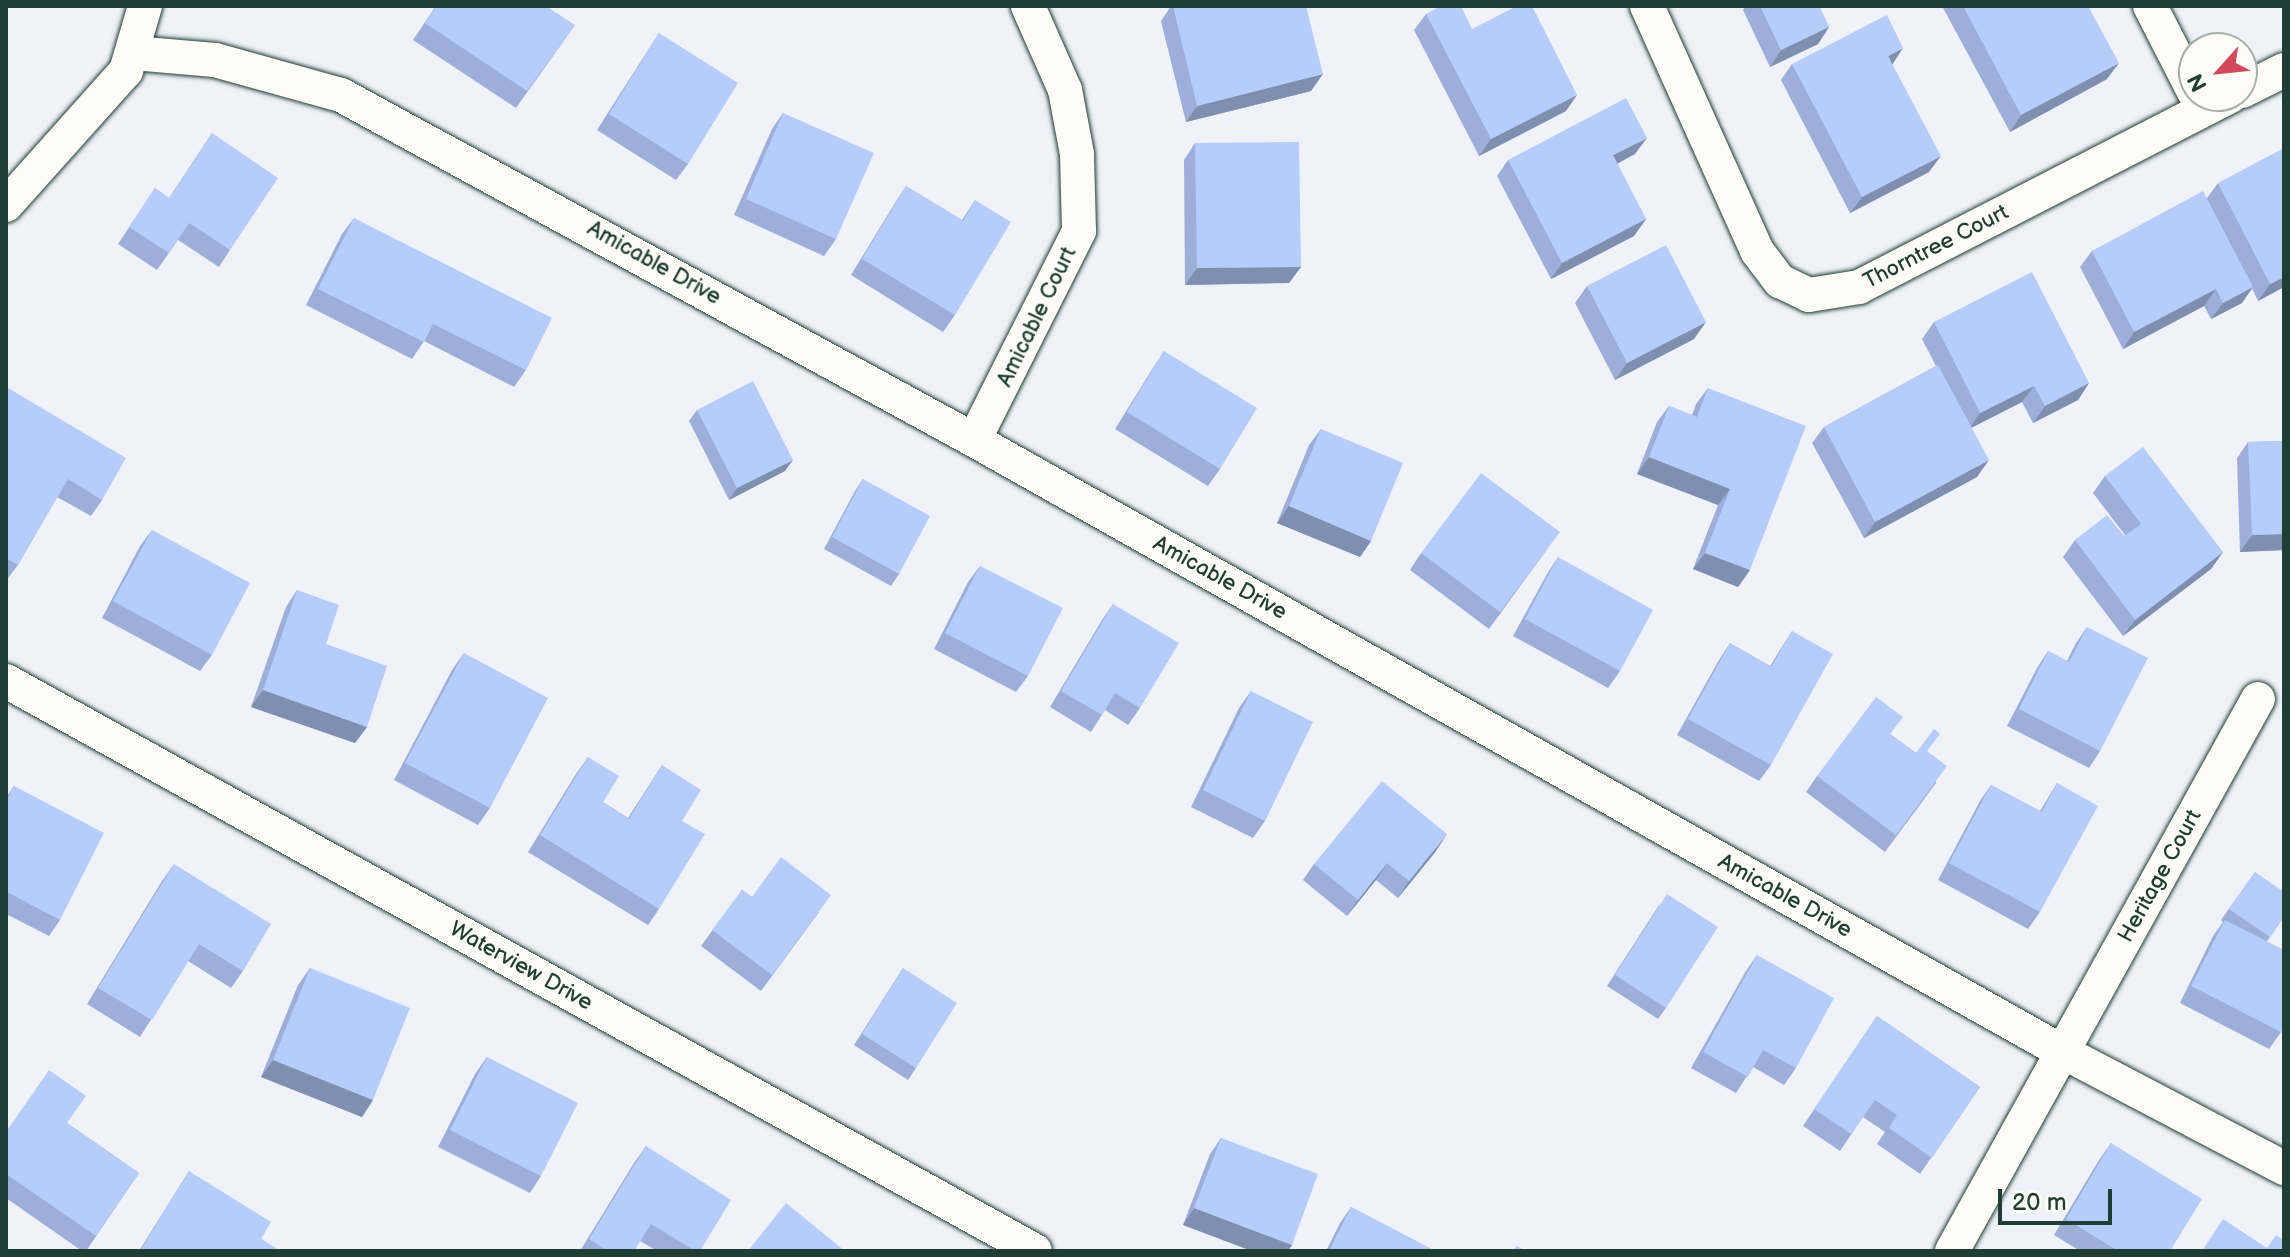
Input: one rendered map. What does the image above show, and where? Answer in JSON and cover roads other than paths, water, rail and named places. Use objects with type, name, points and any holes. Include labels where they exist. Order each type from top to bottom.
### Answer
[{"type":"street","points":[[6,205],[126,71],[145,6]]},
{"type":"street","name":"Amicable Court","points":[[974,440],[1079,231],[1077,154],[1065,90],[1028,6]]},
{"type":"street","name":"Thorntree Court","points":[[1647,6],[1757,251],[1780,281],[1809,295],[1859,287],[2180,112]]},
{"type":"street","points":[[2150,6],[2178,52]]},
{"type":"street","name":"Amicable Drive","points":[[133,53],[215,60],[341,95],[974,440],[2063,1052],[2284,1168]]},
{"type":"street","points":[[2258,83],[2284,70]]},
{"type":"street","name":"Waterview Drive","points":[[6,681],[1035,1251]]},
{"type":"street","name":"Heritage Court","points":[[1952,1251],[2258,699]]}]
